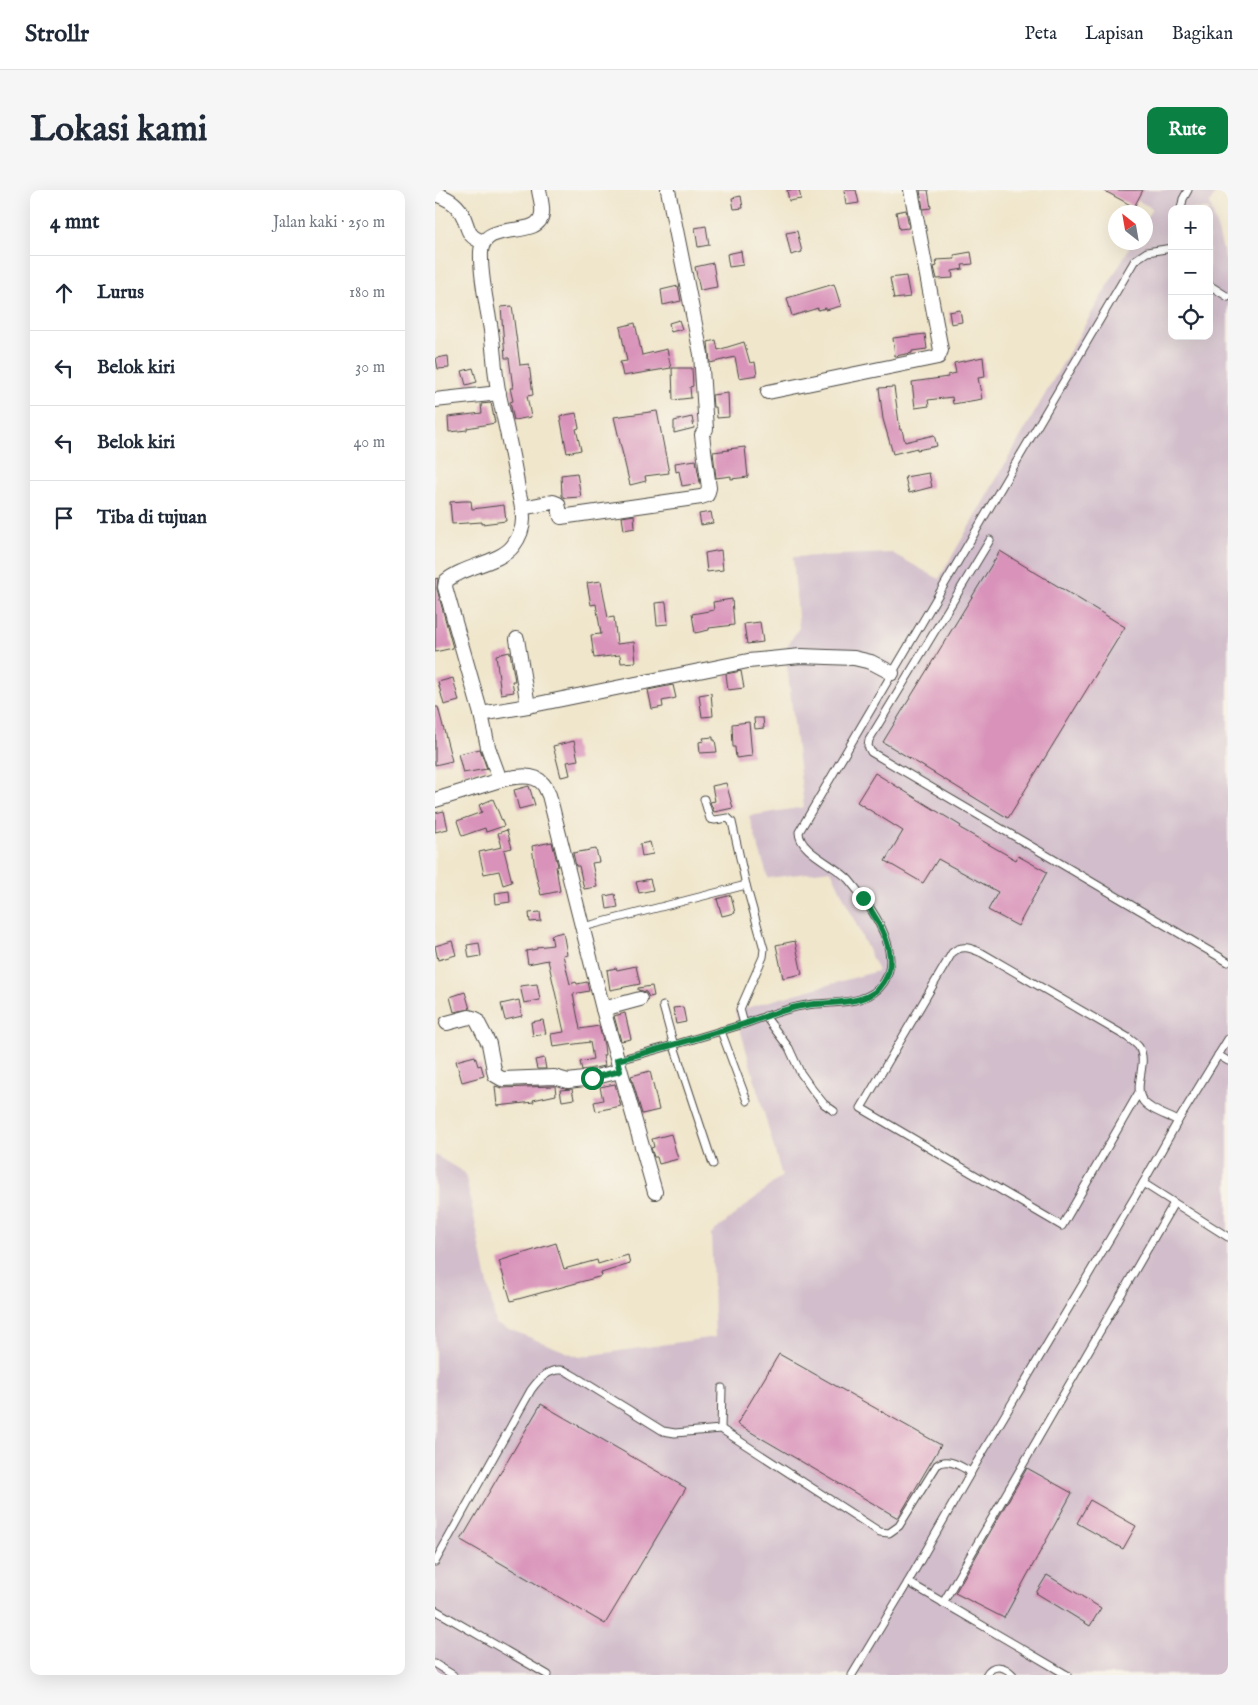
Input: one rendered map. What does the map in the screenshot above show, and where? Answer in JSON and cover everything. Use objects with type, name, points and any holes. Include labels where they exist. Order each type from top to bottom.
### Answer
[{"type":"street","points":[[500,780],[488,747],[481,714],[445,587],[446,581],[454,574],[489,561],[511,549],[520,536],[523,521],[522,508],[512,446],[499,393],[481,252],[483,242],[493,235],[503,231],[523,229],[540,219],[542,213],[539,190]]},
{"type":"street","points":[[522,508],[553,502],[558,504],[561,517],[707,495],[709,488],[702,435],[706,429],[701,354],[668,190]]},
{"type":"street","points":[[768,392],[938,357],[941,350],[911,190]]},
{"type":"street","points":[[435,194],[445,197],[456,206],[462,213],[467,229],[473,238],[483,242]]},
{"type":"street","points":[[435,400],[499,393]]},
{"type":"street","points":[[517,639],[528,706]]},
{"type":"street","points":[[481,714],[748,661],[801,656],[854,658],[871,662],[892,673]]},
{"type":"street","points":[[435,800],[511,777],[532,777],[543,783],[549,795],[603,1009],[655,1192]]},
{"type":"street","points":[[603,1009],[640,999]]},
{"type":"street","points":[[447,1023],[469,1017],[476,1019],[489,1044],[495,1075],[502,1079],[555,1077],[568,1082],[592,1078],[619,1066]]},
{"type":"lane","points":[[1182,205],[1188,190]]},
{"type":"lane","points":[[619,1066],[765,1016],[805,1005],[858,999],[875,992],[884,982],[890,954],[885,934],[877,919],[847,878],[804,846],[799,838],[799,832],[1135,260],[1147,252],[1168,249]]},
{"type":"lane","points":[[1213,288],[1228,297]]},
{"type":"lane","points":[[990,540],[869,740],[868,746],[871,752],[1228,962]]},
{"type":"lane","points":[[704,799],[710,820],[728,818],[732,822],[746,885],[765,953],[740,1009],[745,1024]]},
{"type":"lane","points":[[583,927],[746,885]]},
{"type":"lane","points":[[1139,1092],[1062,1226],[861,1108],[952,953],[964,947],[982,954],[1127,1036],[1139,1047],[1143,1057],[1139,1092],[1143,1101],[1151,1108],[1178,1121]]},
{"type":"lane","points":[[663,1006],[674,1046],[713,1164]]},
{"type":"lane","points":[[765,1016],[789,1048],[812,1089],[824,1104],[834,1111]]},
{"type":"lane","points":[[721,1031],[747,1101]]},
{"type":"lane","points":[[852,1675],[1228,1039]]},
{"type":"lane","points":[[1218,1055],[1228,1061]]},
{"type":"lane","points":[[1143,1184],[1228,1237]]},
{"type":"lane","points":[[943,1603],[1174,1203]]},
{"type":"lane","points":[[435,1562],[531,1390],[539,1378],[551,1372],[561,1370],[576,1376],[663,1431],[675,1433],[721,1429],[879,1532],[892,1532],[899,1526],[941,1462],[951,1462],[971,1472]]},
{"type":"lane","points":[[721,1429],[722,1388]]},
{"type":"lane","points":[[908,1582],[1067,1675]]},
{"type":"lane","points":[[435,1610],[548,1675]]},
{"type":"lane","points":[[435,1664],[453,1675]]},
{"type":"lane","points":[[986,1675],[996,1667],[1006,1669],[1013,1675]]},
{"type":"shaded area","points":[[1117,190],[1217,190],[1211,205],[1168,205],[1168,340],[1213,340],[1213,214],[1228,268],[1228,1675],[435,1675],[435,1155],[465,1173],[496,1324],[579,1357],[715,1337],[711,1234],[782,1176],[735,1011],[878,971],[831,870],[768,878],[749,816],[804,807],[785,649],[799,628],[793,557],[892,553],[939,579],[1128,250],[1153,250],[1153,205],[1146,205]]},
{"type":"building","points":[[787,190],[799,190],[801,199],[789,201]]},
{"type":"building","points":[[844,190],[856,190],[859,203],[846,205]]},
{"type":"building","points":[[920,190],[928,190],[931,208],[923,209]]},
{"type":"building","points":[[1103,190],[1143,190],[1135,205],[1130,205]]},
{"type":"building","points":[[741,196],[743,208],[734,209],[732,198]]},
{"type":"building","points":[[906,210],[909,228],[899,229],[896,212]]},
{"type":"building","points":[[706,226],[709,245],[698,247],[695,228]]},
{"type":"building","points":[[797,231],[802,252],[791,255],[786,233]]},
{"type":"building","points":[[741,251],[743,265],[729,267],[727,254]]},
{"type":"building","points":[[971,252],[973,264],[962,265],[963,269],[952,271],[953,278],[937,279],[934,267],[937,266],[936,260],[955,259],[954,255]]},
{"type":"building","points":[[713,263],[717,287],[700,290],[695,267]]},
{"type":"building","points":[[906,276],[910,297],[894,299],[890,278]]},
{"type":"building","points":[[834,284],[841,306],[826,310],[826,308],[818,310],[818,308],[792,316],[787,298]]},
{"type":"building","points":[[678,286],[681,301],[663,305],[661,290]]},
{"type":"building","points":[[512,306],[520,365],[529,364],[533,395],[527,396],[531,417],[514,420],[510,402],[513,401],[510,388],[513,388],[509,358],[505,358],[501,307]]},
{"type":"building","points":[[960,310],[962,322],[951,324],[949,312]]},
{"type":"building","points":[[679,320],[682,329],[671,332],[669,323]]},
{"type":"building","points":[[635,323],[642,355],[667,349],[671,368],[623,376],[620,362],[627,361],[620,327]]},
{"type":"building","points":[[925,334],[927,349],[895,356],[893,338]]},
{"type":"building","points":[[716,340],[718,350],[744,342],[750,363],[755,362],[757,375],[739,378],[735,357],[710,363],[708,342]]},
{"type":"building","points":[[448,356],[449,368],[438,369],[436,358]]},
{"type":"building","points":[[983,357],[985,377],[978,378],[982,399],[953,404],[952,397],[928,400],[929,406],[915,408],[912,382],[948,377],[948,375],[956,373],[954,363]]},
{"type":"building","points":[[473,368],[477,382],[466,385],[462,371]]},
{"type":"building","points":[[672,368],[692,368],[693,386],[690,387],[691,398],[673,400]]},
{"type":"building","points":[[894,387],[900,430],[902,430],[905,442],[934,435],[937,446],[917,450],[917,448],[893,454],[883,419],[879,388]]},
{"type":"building","points":[[728,393],[729,417],[717,418],[716,407],[713,407],[712,395]]},
{"type":"building","points":[[491,403],[495,423],[449,432],[448,417],[482,413],[481,404]]},
{"type":"building","points":[[657,411],[669,473],[645,476],[646,481],[630,485],[614,417]]},
{"type":"building","points":[[576,413],[579,428],[576,429],[581,450],[567,453],[560,416]]},
{"type":"building","points":[[692,417],[694,428],[674,433],[674,421]]},
{"type":"building","points":[[745,447],[748,477],[731,479],[731,476],[716,478],[713,452]]},
{"type":"building","points":[[696,460],[700,483],[682,486],[679,471],[676,472],[675,463]]},
{"type":"building","points":[[577,473],[581,497],[565,498],[562,496],[561,475]]},
{"type":"building","points":[[929,473],[932,487],[909,493],[905,477]]},
{"type":"building","points":[[471,501],[472,509],[504,505],[506,521],[482,524],[482,522],[452,524],[450,502]]},
{"type":"building","points":[[711,512],[713,523],[701,525],[699,514]]},
{"type":"building","points":[[634,515],[635,528],[624,530],[622,517]]},
{"type":"building","points":[[721,550],[723,570],[707,572],[705,553]]},
{"type":"building","points":[[1000,551],[1125,627],[1008,818],[883,742]]},
{"type":"building","points":[[438,578],[437,589],[453,648],[435,652],[435,579]]},
{"type":"building","points":[[601,581],[608,618],[614,617],[617,644],[634,642],[636,662],[621,663],[620,655],[594,658],[591,635],[601,634],[596,604],[591,605],[587,583]]},
{"type":"building","points":[[732,599],[734,625],[709,628],[709,630],[695,633],[692,614],[714,610],[713,602]]},
{"type":"building","points":[[666,602],[668,624],[657,625],[655,603]]},
{"type":"building","points":[[760,622],[763,642],[747,644],[744,624]]},
{"type":"building","points":[[510,652],[515,681],[512,681],[514,692],[501,694],[496,655]]},
{"type":"building","points":[[741,671],[744,688],[728,690],[726,674]]},
{"type":"building","points":[[453,678],[459,701],[444,705],[438,682]]},
{"type":"building","points":[[673,685],[676,698],[662,701],[663,707],[652,709],[648,690]]},
{"type":"building","points":[[711,693],[713,716],[702,717],[699,695]]},
{"type":"building","points":[[435,707],[438,707],[452,761],[435,765]]},
{"type":"building","points":[[754,718],[763,718],[764,728],[755,729]]},
{"type":"building","points":[[749,722],[752,756],[736,758],[735,747],[733,747],[732,724]]},
{"type":"building","points":[[713,737],[717,752],[700,753],[699,742],[704,741],[703,738]]},
{"type":"building","points":[[574,741],[578,760],[567,762],[570,775],[561,777],[553,746]]},
{"type":"building","points":[[480,749],[487,769],[463,773],[458,754]]},
{"type":"building","points":[[875,773],[961,826],[960,828],[1016,860],[1018,856],[1047,872],[1018,926],[988,910],[998,892],[938,859],[923,883],[885,861],[903,831],[857,802]]},
{"type":"building","points":[[726,783],[733,808],[714,812],[710,802],[715,801],[712,786]]},
{"type":"building","points":[[529,786],[535,805],[519,809],[514,790]]},
{"type":"building","points":[[493,799],[504,826],[486,832],[485,828],[462,836],[457,821],[482,812],[479,805]]},
{"type":"building","points":[[444,811],[448,829],[435,832],[435,813]]},
{"type":"building","points":[[507,830],[512,848],[504,850],[512,882],[503,885],[499,871],[484,874],[479,852],[502,847],[498,833]]},
{"type":"building","points":[[552,842],[558,866],[556,867],[560,891],[541,895],[532,846]]},
{"type":"building","points":[[650,842],[653,854],[642,856],[640,844]]},
{"type":"building","points":[[596,849],[599,862],[592,863],[597,887],[584,889],[579,866],[576,866],[573,853]]},
{"type":"building","points":[[650,879],[653,890],[639,893],[636,882]]},
{"type":"building","points":[[509,891],[510,902],[496,904],[495,893]]},
{"type":"building","points":[[615,894],[618,907],[607,909],[605,896]]},
{"type":"building","points":[[731,895],[735,913],[722,916],[717,899]]},
{"type":"building","points":[[540,912],[541,921],[530,922],[529,913]]},
{"type":"building","points":[[563,932],[567,954],[563,955],[570,984],[587,982],[589,991],[573,994],[580,1029],[599,1026],[604,1045],[605,1066],[582,1070],[580,1062],[593,1059],[590,1042],[553,1047],[551,1034],[564,1032],[548,960],[528,964],[526,951],[537,949],[537,947],[553,945],[551,935]]},
{"type":"building","points":[[452,941],[456,955],[438,960],[435,946]]},
{"type":"building","points":[[795,941],[802,974],[783,978],[776,945]]},
{"type":"building","points":[[479,943],[481,956],[469,958],[467,945]]},
{"type":"building","points":[[636,966],[640,984],[610,990],[607,970]]},
{"type":"building","points":[[537,984],[540,1000],[524,1003],[520,986]]},
{"type":"building","points":[[652,986],[654,996],[649,997],[646,992],[638,990],[638,988]]},
{"type":"building","points":[[465,992],[470,1009],[454,1012],[450,997]]},
{"type":"building","points":[[519,1000],[522,1016],[505,1020],[501,1004]]},
{"type":"building","points":[[683,1007],[686,1022],[676,1024],[673,1008]]},
{"type":"building","points":[[625,1013],[631,1039],[621,1041],[614,1016]]},
{"type":"building","points":[[543,1020],[546,1034],[533,1036],[531,1022]]},
{"type":"building","points":[[475,1056],[478,1066],[481,1065],[484,1076],[462,1082],[456,1061]]},
{"type":"building","points":[[544,1058],[546,1069],[537,1069],[535,1060]]},
{"type":"building","points":[[650,1071],[659,1110],[642,1114],[631,1076]]},
{"type":"building","points":[[615,1084],[621,1106],[596,1111],[594,1102],[603,1100],[600,1087]]},
{"type":"building","points":[[495,1086],[502,1088],[555,1086],[556,1095],[533,1100],[534,1102],[497,1106]]},
{"type":"building","points":[[572,1089],[574,1099],[562,1101],[560,1090]]},
{"type":"building","points":[[671,1134],[678,1159],[659,1164],[651,1148],[654,1147],[652,1139]]},
{"type":"building","points":[[556,1243],[564,1269],[597,1260],[598,1264],[628,1255],[630,1264],[601,1273],[602,1276],[511,1301],[499,1261]]},
{"type":"building","points":[[779,1354],[941,1445],[898,1518],[737,1424]]},
{"type":"building","points":[[541,1404],[686,1488],[605,1624],[461,1540]]},
{"type":"building","points":[[1027,1468],[1072,1493],[1004,1618],[955,1593]]},
{"type":"building","points":[[1090,1500],[1136,1526],[1123,1549],[1077,1523]]},
{"type":"building","points":[[1047,1575],[1101,1608],[1090,1626],[1036,1593]]},
{"type":"route","points":[[592,1078],[620,1071],[617,1060],[674,1046],[805,1005],[858,999],[875,992],[884,982],[890,954],[885,934],[863,898]]}]
